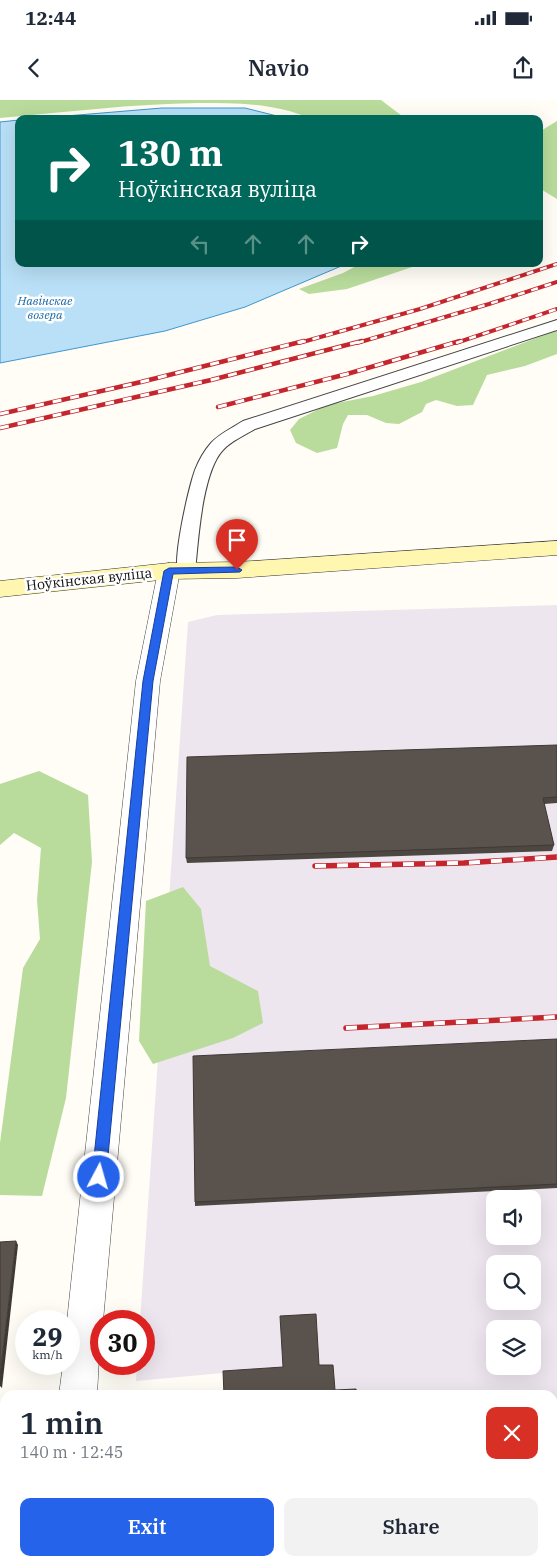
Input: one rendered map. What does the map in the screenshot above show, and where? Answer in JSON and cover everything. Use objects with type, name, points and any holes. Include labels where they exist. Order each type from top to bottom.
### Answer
[{"type":"main road","name":"Ноўкінская вуліца","points":[[0,589],[178,571],[237,570],[557,548]]},
{"type":"street","points":[[78,1390],[148,681],[178,571]]},
{"type":"lane","points":[[178,571],[187,550],[200,478],[216,447],[249,424],[557,325]]},
{"type":"shaded area","points":[[557,605],[557,1390],[224,1390],[223,1373],[136,1381],[136,1375],[155,1375],[155,1310],[141,1310],[188,622],[217,615]]},
{"type":"green space","points":[[0,100],[381,100],[401,115],[301,115],[256,105],[212,103],[124,107],[15,115],[15,117],[0,118]]},
{"type":"green space","points":[[557,121],[557,199],[543,190],[543,130]]},
{"type":"green space","points":[[354,267],[412,267],[347,289],[309,294],[299,289]]},
{"type":"green space","points":[[557,330],[557,354],[525,366],[487,375],[473,405],[457,406],[436,400],[426,404],[422,412],[399,424],[386,423],[367,415],[348,415],[343,424],[337,448],[317,453],[296,443],[290,430],[299,419],[327,405],[373,396],[421,382]]},
{"type":"green space","points":[[39,771],[88,795],[92,862],[66,1098],[42,1196],[0,1195],[0,1143],[23,968],[40,939],[37,900],[41,848],[14,833],[0,845],[0,784]]},
{"type":"green space","points":[[183,887],[201,909],[210,966],[258,991],[263,1023],[233,1038],[153,1064],[139,1041],[146,901]]},
{"type":"water","points":[[162,108],[245,108],[273,115],[78,115]]},
{"type":"water","name":"Навінскае возера","points":[[15,120],[15,267],[339,267],[245,307],[165,331],[0,363],[0,122]]},
{"type":"building","points":[[557,745],[557,797],[543,798],[554,845],[186,858],[187,757]]},
{"type":"building","points":[[557,1039],[557,1184],[195,1202],[193,1056]]},
{"type":"building","points":[[16,1241],[0,1377],[0,1242]]},
{"type":"building","points":[[316,1314],[319,1365],[333,1365],[335,1390],[224,1390],[223,1371],[283,1367],[280,1316]]},
{"type":"railway","points":[[299,343],[420,309],[557,264]]},
{"type":"railway","points":[[357,343],[557,282]]},
{"type":"railway","points":[[456,343],[557,309]]},
{"type":"railway","points":[[0,414],[141,382],[304,341]]},
{"type":"railway","points":[[0,428],[211,380],[362,341]]},
{"type":"railway","points":[[218,407],[347,374],[460,341]]},
{"type":"railway","points":[[315,866],[464,863],[557,857]]},
{"type":"railway","points":[[346,1028],[557,1017]]},
{"type":"route","points":[[99,1177],[148,681],[169,571],[237,570]]}]
